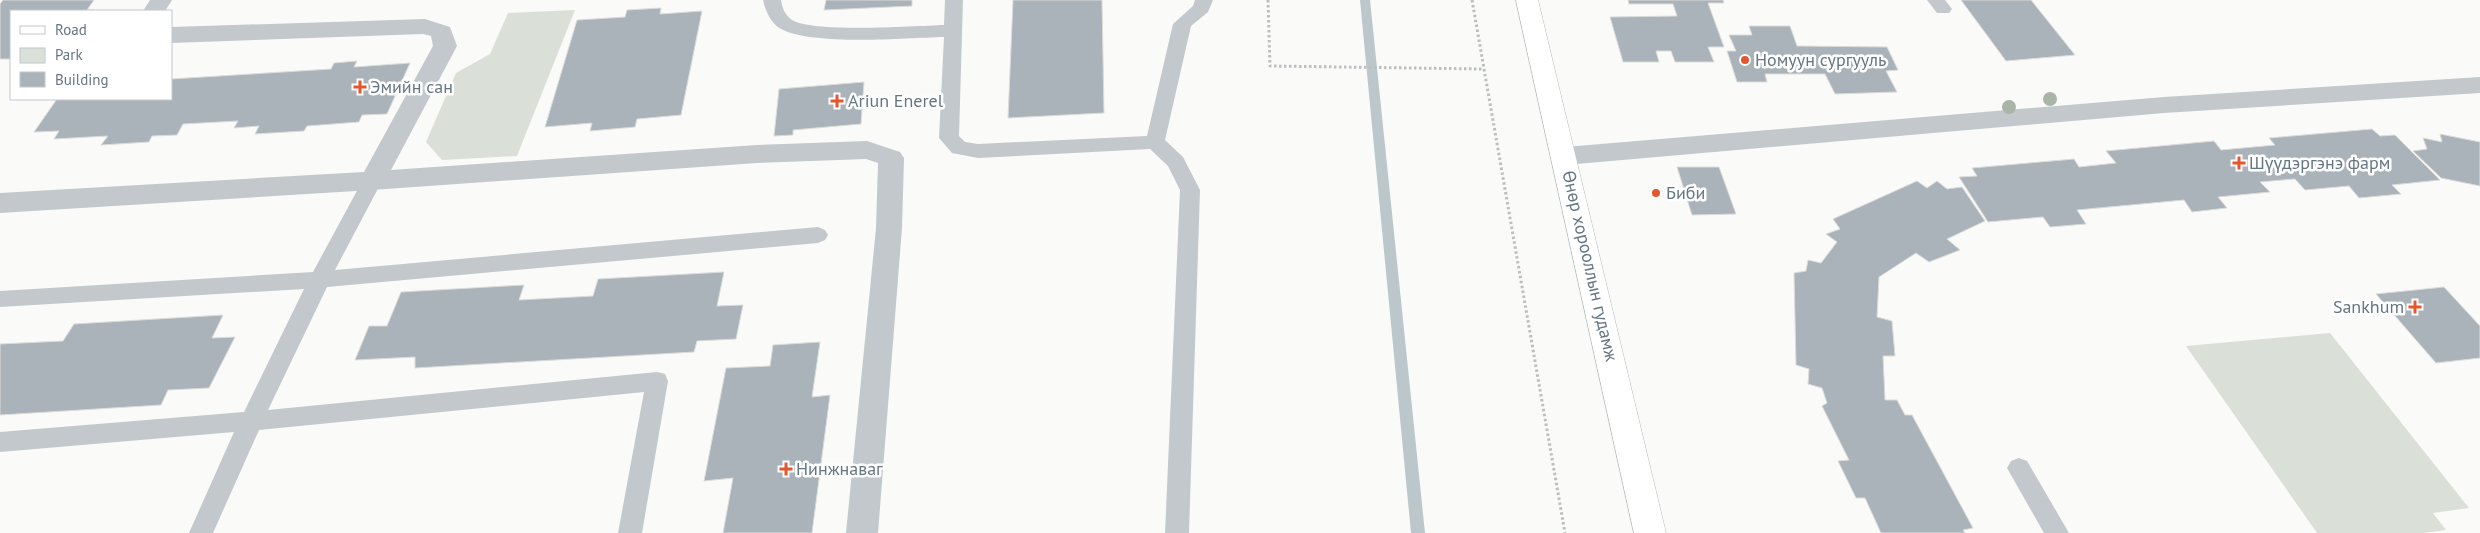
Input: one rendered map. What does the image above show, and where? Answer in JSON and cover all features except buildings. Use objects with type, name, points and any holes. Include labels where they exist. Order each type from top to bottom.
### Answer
[{"type":"main road","name":"Өнөр хорооллын гудамж","points":[[1527,0],[1565,156],[1650,533]]},
{"type":"street","points":[[172,35],[425,26],[442,32],[445,46],[372,182]]},
{"type":"street","points":[[1565,156],[2164,105],[2480,86]]},
{"type":"street","points":[[0,203],[372,182],[757,154],[867,150],[891,158],[889,228],[862,533]]},
{"type":"lane","points":[[772,0],[773,9],[788,25],[815,32],[952,31]]},
{"type":"lane","points":[[954,0],[949,138],[958,148],[978,151],[1155,142],[1176,162],[1190,190],[1177,533]]},
{"type":"lane","points":[[1155,142],[1182,24],[1188,16],[1200,10],[1204,5],[1204,0]]},
{"type":"lane","points":[[201,533],[250,421],[318,280],[372,182]]},
{"type":"lane","points":[[0,299],[318,280],[818,235]]},
{"type":"lane","points":[[0,442],[250,421],[657,381],[630,533]]},
{"type":"lane","points":[[2019,468],[2057,533]]},
{"type":"path","points":[[1268,0],[1270,66],[1482,69]]},
{"type":"path","points":[[1472,0],[1482,69],[1565,533]]},
{"type":"green space","points":[[575,10],[517,156],[442,160],[426,142],[456,73],[490,54],[508,13]]},
{"type":"green space","points":[[2330,333],[2469,508],[2433,513],[2446,530],[2424,533],[2317,533],[2186,346]]},
{"type":"waterway","points":[[1365,0],[1418,533]]},
{"type":"place","name":"Номуун сургууль","points":[[1745,60]]},
{"type":"place","name":"Эмийн сан","points":[[360,87]]},
{"type":"place","name":"Ariun Enerel","points":[[837,101]]},
{"type":"place","name":"Шүүдэргэнэ фарм","points":[[2239,163]]},
{"type":"place","name":"Биби","points":[[1656,193]]},
{"type":"place","name":"Sankhum","points":[[2415,307]]},
{"type":"place","name":"Нинжнаваг","points":[[786,469]]}]
